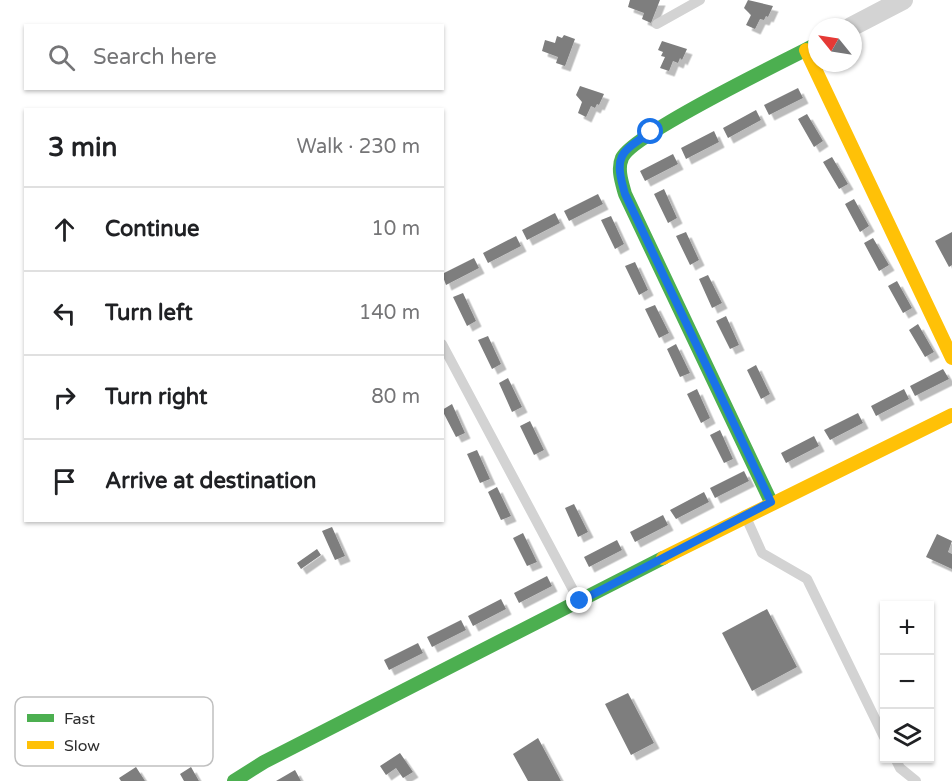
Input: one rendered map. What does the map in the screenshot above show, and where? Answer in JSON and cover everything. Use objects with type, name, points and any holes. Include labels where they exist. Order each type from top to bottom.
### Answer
[{"type":"street","points":[[862,21],[903,0]]},
{"type":"street","points":[[771,502],[625,194],[618,169],[625,149],[651,132],[808,49]]},
{"type":"street","points":[[823,72],[952,358]]},
{"type":"street","points":[[234,781],[264,762],[745,515],[952,415]]},
{"type":"lane","points":[[657,24],[700,0]]},
{"type":"lane","points":[[444,348],[580,601]]},
{"type":"lane","points":[[745,515],[762,553],[807,579],[880,727]]},
{"type":"lane","points":[[897,763],[916,781]]},
{"type":"building","points":[[630,0],[660,0],[651,23],[642,19],[644,13],[628,7]]},
{"type":"building","points":[[748,0],[773,6],[768,17],[766,16],[764,20],[760,19],[755,29],[746,25],[751,15],[744,8]]},
{"type":"building","points":[[564,35],[575,39],[565,66],[556,63],[558,57],[542,51],[545,40],[555,43],[557,36],[562,38]]},
{"type":"building","points":[[662,41],[687,49],[682,60],[680,58],[678,63],[673,61],[669,71],[660,68],[665,57],[661,56],[663,52],[658,50]]},
{"type":"building","points":[[580,86],[604,94],[599,105],[597,104],[595,108],[591,106],[586,117],[578,113],[582,102],[576,95]]},
{"type":"building","points":[[798,88],[803,98],[769,115],[764,105]]},
{"type":"building","points":[[756,110],[761,120],[728,138],[723,128]]},
{"type":"building","points":[[807,114],[823,141],[814,147],[798,119]]},
{"type":"building","points":[[714,131],[719,142],[686,159],[681,148]]},
{"type":"building","points":[[673,154],[678,164],[645,181],[640,171]]},
{"type":"building","points":[[832,157],[848,184],[839,189],[823,162]]},
{"type":"building","points":[[664,189],[677,218],[668,223],[654,194]]},
{"type":"building","points":[[598,194],[603,204],[569,221],[564,211]]},
{"type":"building","points":[[854,199],[869,226],[860,232],[845,204]]},
{"type":"building","points":[[555,213],[560,223],[527,240],[522,230]]},
{"type":"building","points":[[611,216],[624,244],[615,249],[601,220]]},
{"type":"building","points":[[686,232],[699,260],[690,265],[676,236]]},
{"type":"building","points":[[952,232],[952,265],[949,267],[935,241]]},
{"type":"building","points":[[516,236],[521,246],[488,263],[483,253]]},
{"type":"building","points":[[873,238],[889,265],[879,271],[864,243]]},
{"type":"building","points":[[474,258],[479,268],[446,285],[444,273]]},
{"type":"building","points":[[635,262],[648,290],[639,295],[625,266]]},
{"type":"building","points":[[708,275],[722,303],[712,308],[699,279]]},
{"type":"building","points":[[897,281],[912,308],[903,313],[888,286]]},
{"type":"building","points":[[463,293],[476,321],[467,326],[453,297]]},
{"type":"building","points":[[655,305],[669,333],[659,338],[645,309]]},
{"type":"building","points":[[726,316],[739,345],[730,349],[716,321]]},
{"type":"building","points":[[918,324],[934,352],[925,357],[909,330]]},
{"type":"building","points":[[488,336],[501,364],[492,369],[478,340]]},
{"type":"building","points":[[676,344],[690,373],[680,377],[667,349]]},
{"type":"building","points":[[756,365],[770,394],[761,399],[747,370]]},
{"type":"building","points":[[943,369],[949,379],[915,396],[910,386]]},
{"type":"building","points":[[508,378],[522,407],[512,412],[499,383]]},
{"type":"building","points":[[697,389],[710,418],[701,423],[687,394]]},
{"type":"building","points":[[904,389],[909,399],[876,416],[871,406]]},
{"type":"building","points":[[452,404],[465,433],[456,437],[444,414],[444,409]]},
{"type":"building","points":[[858,413],[863,423],[830,440],[824,430]]},
{"type":"building","points":[[530,421],[544,450],[534,455],[520,426]]},
{"type":"building","points":[[720,430],[733,459],[724,463],[710,435]]},
{"type":"building","points":[[814,436],[819,446],[786,463],[781,453]]},
{"type":"building","points":[[477,450],[490,479],[480,483],[467,454]]},
{"type":"building","points":[[744,471],[749,481],[715,498],[710,488]]},
{"type":"building","points":[[497,487],[511,516],[501,520],[488,492]]},
{"type":"building","points":[[704,492],[709,502],[676,519],[670,510]]},
{"type":"building","points":[[574,504],[588,532],[578,537],[565,508]]},
{"type":"building","points":[[663,515],[668,525],[635,542],[630,532]]},
{"type":"building","points":[[332,527],[345,556],[335,560],[322,531]]},
{"type":"building","points":[[523,533],[537,562],[527,566],[513,538]]},
{"type":"building","points":[[937,534],[952,541],[948,552],[952,554],[952,569],[926,557]]},
{"type":"building","points":[[617,540],[622,550],[589,567],[584,557]]},
{"type":"building","points":[[317,549],[321,555],[301,569],[297,563]]},
{"type":"building","points":[[547,576],[552,586],[519,603],[514,593]]},
{"type":"building","points":[[501,599],[506,609],[473,626],[468,616]]},
{"type":"building","points":[[767,609],[797,667],[752,691],[722,633]]},
{"type":"building","points":[[461,620],[466,630],[432,647],[427,637]]},
{"type":"building","points":[[418,643],[423,653],[389,670],[384,660]]},
{"type":"building","points":[[628,693],[654,743],[631,755],[605,704]]},
{"type":"building","points":[[538,738],[561,781],[528,781],[513,754]]},
{"type":"building","points":[[400,753],[413,772],[403,778],[396,768],[386,775],[380,766]]},
{"type":"building","points":[[136,767],[145,781],[121,781],[119,778]]},
{"type":"building","points":[[191,767],[199,781],[184,781],[180,774]]},
{"type":"building","points":[[295,770],[301,781],[276,781]]},
{"type":"traffic: fast","points":[[771,502],[625,194],[620,167],[622,158],[632,147],[652,133],[711,98],[808,49]]},
{"type":"traffic: fast","points":[[234,781],[264,762],[663,558]]},
{"type":"traffic: slow","points":[[806,50],[952,358]]},
{"type":"traffic: slow","points":[[663,558],[952,415]]},
{"type":"route","points":[[580,601],[771,502],[625,194],[618,169],[625,149],[651,132]]}]
